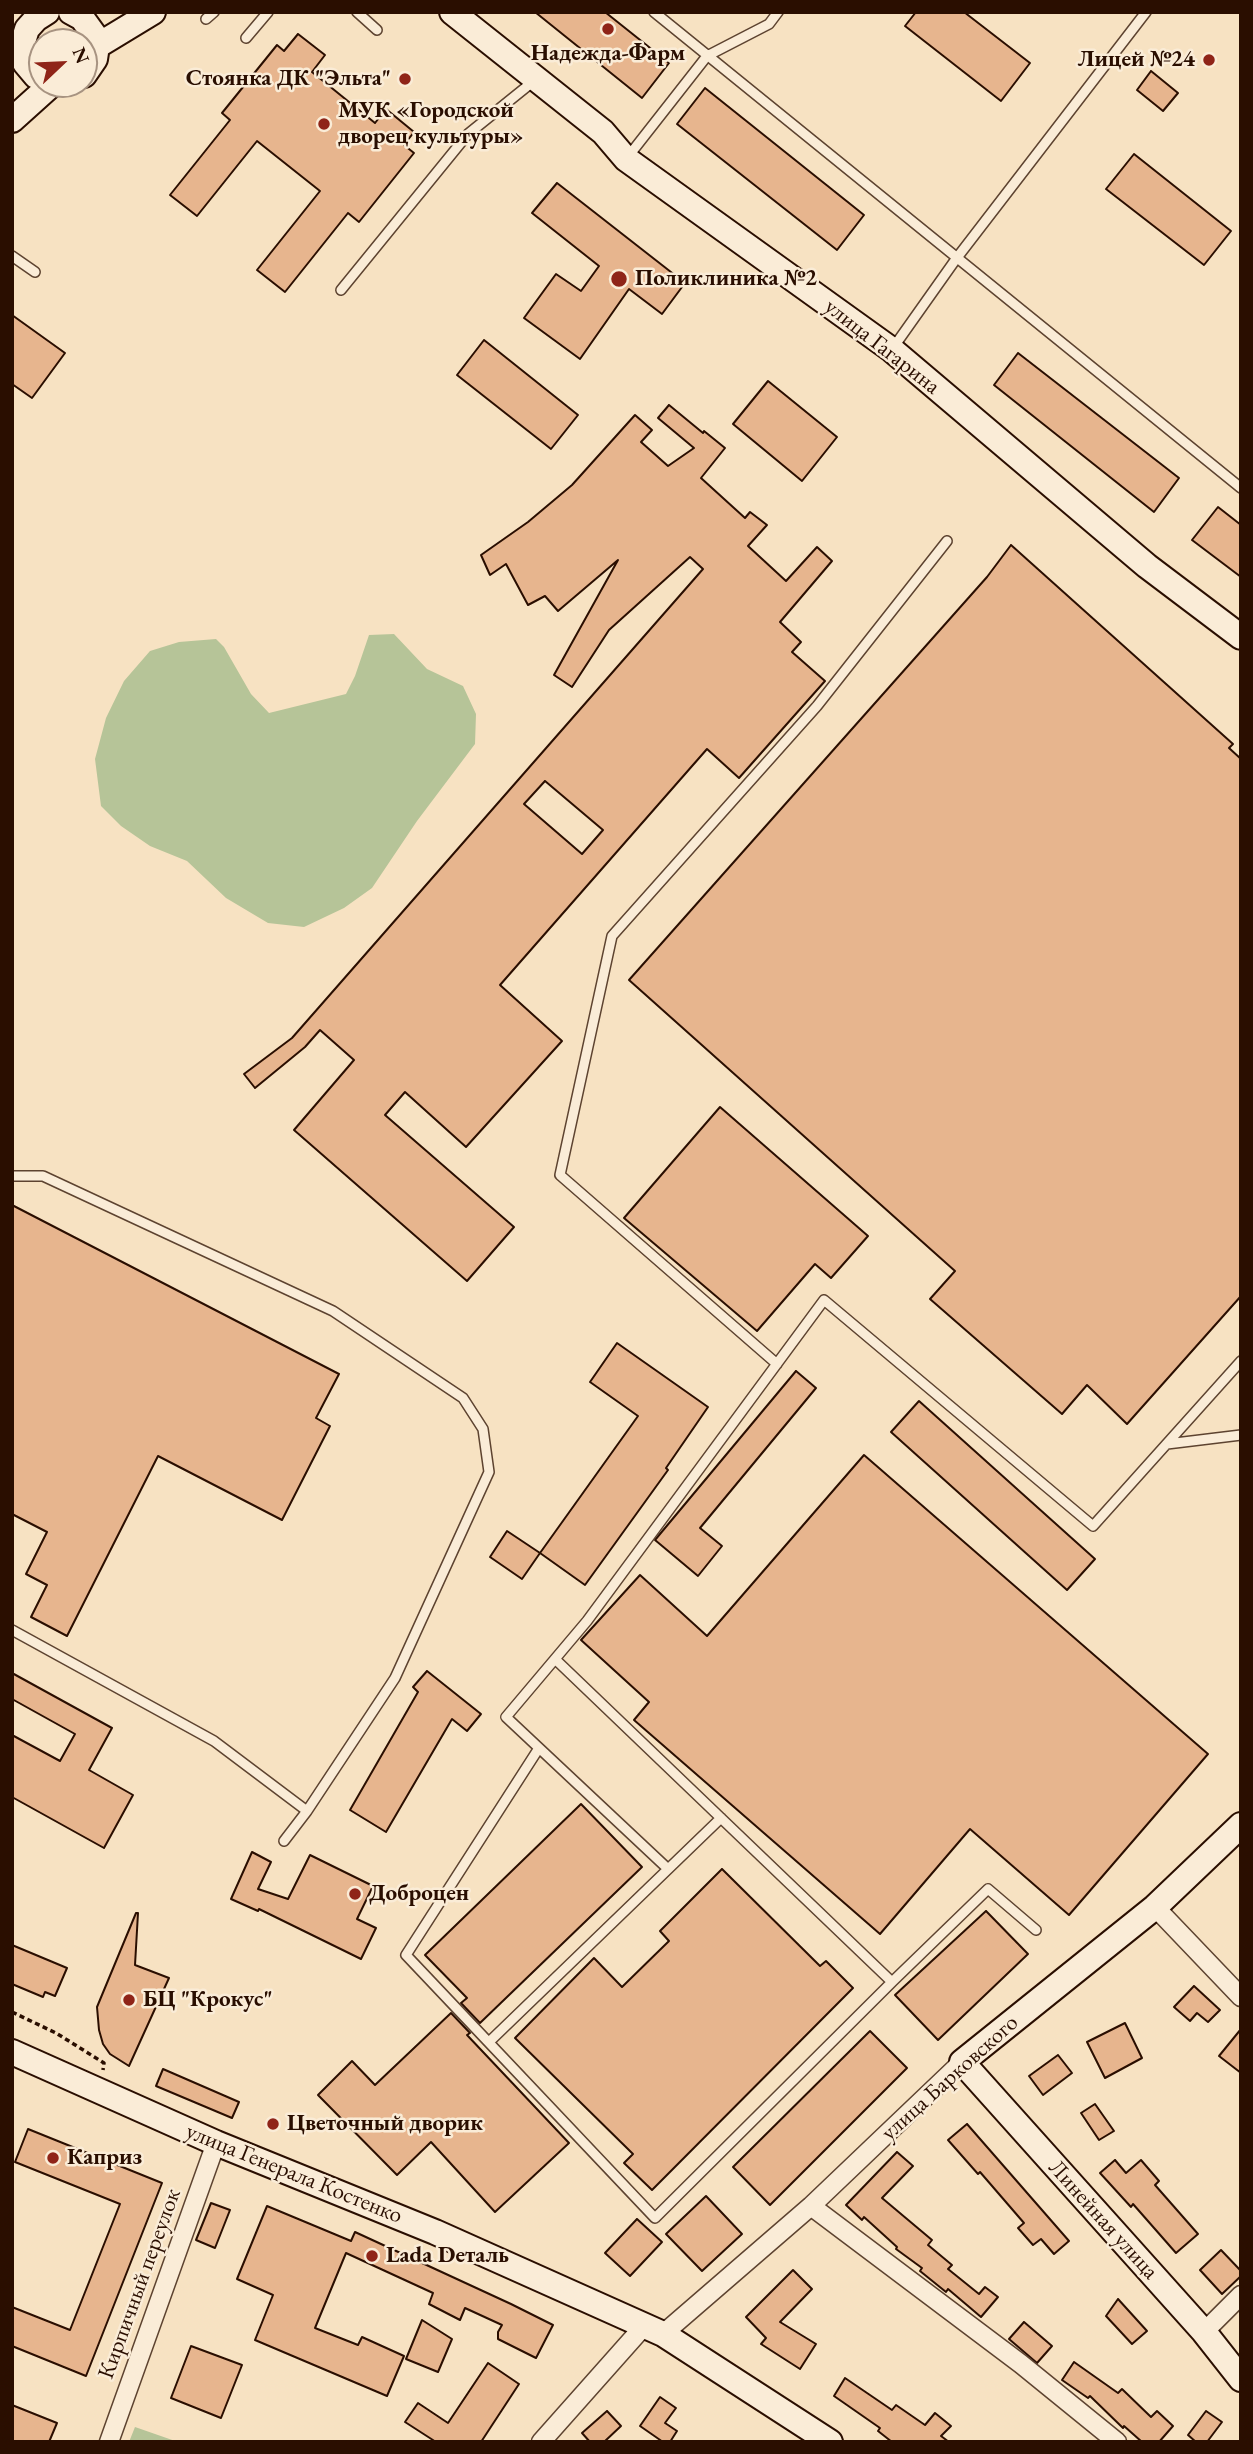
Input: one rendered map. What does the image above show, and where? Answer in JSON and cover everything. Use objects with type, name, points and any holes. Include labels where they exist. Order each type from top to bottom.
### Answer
[{"type":"street","points":[[28,66],[20,36],[47,12]]},
{"type":"street","points":[[98,45],[153,12]]},
{"type":"street","name":"улица Гагарина","points":[[452,12],[603,132],[626,159],[891,350],[1147,566],[1241,637]]},
{"type":"street","points":[[12,120],[36,98]]},
{"type":"street","name":"улица Барковского","points":[[541,2442],[653,2330],[811,2206],[962,2062],[1155,1907],[1241,1825]]},
{"type":"street","points":[[1155,1907],[1241,1997]]},
{"type":"street","name":"улица Генерала Костенко","points":[[12,2052],[216,2143],[435,2232],[653,2330],[830,2442]]},
{"type":"street","name":"Линейная улица","points":[[962,2062],[1203,2332],[1241,2379]]},
{"type":"street","name":"Кирпичный переулок","points":[[109,2442],[216,2143]]},
{"type":"street","points":[[811,2206],[1021,2364],[1117,2442]]},
{"type":"street","points":[[1203,2332],[1241,2295]]},
{"type":"lane","points":[[246,38],[268,12]]},
{"type":"lane","points":[[357,12],[377,30]]},
{"type":"lane","points":[[654,12],[1241,488]]},
{"type":"lane","points":[[626,159],[707,55],[769,24],[778,12]]},
{"type":"lane","points":[[891,350],[956,259],[1146,12]]},
{"type":"lane","points":[[341,290],[468,134],[537,79]]},
{"type":"lane","points":[[12,256],[35,272]]},
{"type":"lane","points":[[776,1364],[560,1175],[612,936],[817,706],[947,541]]},
{"type":"lane","points":[[12,1176],[43,1176],[333,1311],[463,1398],[483,1429],[489,1472],[401,1666],[307,1811],[284,1841]]},
{"type":"lane","points":[[667,1868],[506,1717],[587,1621],[824,1300],[1093,1526],[1241,1361]]},
{"type":"lane","points":[[1167,1444],[1241,1435]]},
{"type":"lane","points":[[12,1630],[214,1741],[307,1811]]},
{"type":"lane","points":[[555,1659],[892,1982]]},
{"type":"lane","points":[[538,1748],[406,1955],[655,2218],[988,1889],[1036,1930]]},
{"type":"lane","points":[[489,2042],[721,1818]]},
{"type":"path","points":[[12,2012],[56,2033],[104,2063]]},
{"type":"green space","points":[[394,634],[427,669],[463,686],[476,714],[475,744],[417,821],[372,888],[344,908],[304,927],[268,923],[226,898],[187,861],[150,846],[121,826],[101,806],[95,759],[106,718],[124,681],[150,651],[179,642],[216,639],[224,647],[251,694],[269,713],[346,694],[369,635]]},
{"type":"green space","points":[[135,2427],[178,2442],[129,2442]]},
{"type":"building","points":[[535,12],[605,12],[669,63],[642,98]]},
{"type":"building","points":[[916,12],[964,12],[1030,63],[1001,101],[905,26]]},
{"type":"building","points":[[298,34],[325,55],[312,72],[375,123],[386,109],[414,132],[404,145],[414,153],[359,222],[348,213],[285,292],[257,270],[320,191],[257,141],[197,216],[170,195],[230,120],[222,113],[277,45],[284,51]]},
{"type":"building","points":[[1151,71],[1178,93],[1163,111],[1137,90]]},
{"type":"building","points":[[705,88],[864,215],[837,250],[677,124]]},
{"type":"building","points":[[1134,154],[1231,231],[1204,265],[1106,189]]},
{"type":"building","points":[[557,183],[685,283],[662,314],[629,289],[580,359],[524,318],[556,274],[581,291],[599,266],[532,213]]},
{"type":"building","points":[[12,315],[65,353],[32,398],[12,384]]},
{"type":"building","points":[[484,340],[578,415],[551,449],[457,375]]},
{"type":"building","points":[[1018,353],[1179,478],[1154,512],[994,385]]},
{"type":"building","points":[[768,381],[837,437],[802,481],[733,424]]},
{"type":"building","points":[[669,405],[725,448],[701,478],[745,518],[750,512],[767,525],[748,546],[786,581],[817,547],[832,561],[780,622],[801,642],[792,652],[825,681],[739,778],[707,749],[500,985],[562,1041],[466,1147],[405,1092],[385,1115],[514,1227],[467,1281],[294,1130],[354,1060],[320,1030],[305,1047],[255,1088],[244,1074],[292,1038],[703,569],[690,557],[609,630],[572,687],[554,675],[618,560],[558,611],[545,596],[528,605],[506,564],[490,575],[481,555],[528,522],[572,485],[635,415],[652,430],[641,442],[668,466],[694,448],[658,418]],"holes":[[[545,781],[603,830],[582,854],[524,804]]]},
{"type":"building","points":[[1218,507],[1241,525],[1241,577],[1192,540]]},
{"type":"building","points":[[1011,545],[1233,744],[1229,748],[1241,759],[1241,1296],[1127,1424],[1087,1385],[1062,1414],[930,1299],[955,1271],[629,980],[987,577]]},
{"type":"building","points":[[720,1107],[868,1236],[831,1278],[815,1264],[757,1331],[624,1218]]},
{"type":"building","points":[[12,1205],[339,1374],[316,1418],[330,1426],[282,1520],[158,1456],[67,1636],[31,1617],[47,1585],[26,1574],[47,1532],[12,1514]]},
{"type":"building","points":[[617,1343],[708,1407],[666,1468],[668,1470],[585,1585],[540,1553],[638,1416],[590,1382]]},
{"type":"building","points":[[796,1371],[816,1388],[700,1528],[722,1546],[698,1576],[655,1540]]},
{"type":"building","points":[[919,1401],[1095,1559],[1067,1590],[891,1432]]},
{"type":"building","points":[[864,1455],[1208,1754],[1069,1915],[970,1829],[880,1934],[634,1720],[649,1702],[581,1640],[640,1575],[707,1636]]},
{"type":"building","points":[[507,1531],[540,1553],[522,1579],[490,1557]]},
{"type":"building","points":[[427,1671],[481,1714],[467,1731],[452,1719],[386,1832],[350,1810],[418,1692],[413,1687]]},
{"type":"building","points":[[12,1673],[112,1728],[89,1770],[133,1795],[104,1848],[12,1797],[12,1735],[60,1761],[75,1734],[12,1699]]},
{"type":"building","points":[[581,1804],[642,1867],[480,2023],[461,2003],[467,1998],[425,1955]]},
{"type":"building","points":[[252,1852],[271,1862],[258,1889],[288,1899],[310,1855],[373,1886],[357,1919],[376,1928],[361,1959],[259,1909],[258,1911],[231,1899]]},
{"type":"building","points":[[722,1869],[820,1966],[826,1961],[853,1988],[652,2190],[624,2163],[633,2154],[515,2038],[594,1958],[622,1987],[669,1941],[660,1931]]},
{"type":"building","points":[[986,1911],[1028,1954],[938,2040],[895,1995]]},
{"type":"building","name":"БЦ \"Крокус\"","points":[[136,1913],[135,1965],[169,1978],[129,2066],[110,2054],[103,2044],[97,2007]]},
{"type":"building","points":[[12,1945],[67,1968],[55,1996],[45,1992],[43,1997],[12,1984]]},
{"type":"building","points":[[1194,1986],[1220,2010],[1208,2022],[1197,2013],[1190,2021],[1174,2007]]},
{"type":"building","points":[[451,2013],[470,2033],[467,2035],[569,2143],[495,2212],[431,2142],[397,2175],[318,2095],[352,2061],[375,2085]]},
{"type":"building","points":[[1125,2023],[1142,2058],[1105,2078],[1087,2042]]},
{"type":"building","points":[[1241,2029],[1241,2073],[1219,2056]]},
{"type":"building","points":[[870,2031],[907,2068],[770,2205],[733,2167]]},
{"type":"building","points":[[1058,2055],[1072,2073],[1043,2095],[1029,2076]]},
{"type":"building","points":[[163,2069],[239,2102],[232,2118],[156,2086]]},
{"type":"building","points":[[1095,2104],[1114,2131],[1099,2140],[1081,2113]]},
{"type":"building","points":[[967,2124],[1069,2241],[1054,2254],[1041,2239],[1033,2245],[1018,2228],[1024,2223],[948,2140]]},
{"type":"building","points":[[28,2129],[162,2183],[86,2376],[12,2346],[12,2307],[70,2330],[120,2204],[15,2162]]},
{"type":"building","points":[[897,2152],[913,2166],[882,2198],[932,2240],[928,2245],[952,2265],[948,2269],[979,2294],[985,2287],[998,2297],[981,2317],[948,2289],[946,2292],[920,2271],[922,2268],[896,2249],[897,2247],[864,2217],[862,2220],[846,2205]]},
{"type":"building","points":[[1115,2160],[1126,2173],[1141,2160],[1159,2181],[1155,2185],[1198,2234],[1176,2253],[1133,2204],[1131,2207],[1100,2173]]},
{"type":"building","points":[[706,2196],[742,2234],[702,2271],[666,2234]]},
{"type":"building","points":[[211,2203],[230,2210],[215,2248],[196,2240]]},
{"type":"building","points":[[267,2206],[351,2241],[355,2232],[553,2325],[536,2358],[498,2339],[502,2325],[465,2308],[460,2320],[429,2304],[433,2293],[346,2253],[315,2328],[358,2345],[362,2337],[404,2356],[387,2396],[255,2340],[273,2295],[237,2279]]},
{"type":"building","points":[[637,2219],[662,2242],[630,2276],[605,2253]]},
{"type":"building","points":[[1221,2250],[1241,2271],[1241,2276],[1222,2294],[1200,2270]]},
{"type":"building","points":[[793,2270],[812,2289],[780,2322],[816,2344],[800,2369],[761,2344],[766,2338],[746,2317]]},
{"type":"building","points":[[1118,2299],[1147,2331],[1132,2344],[1106,2316]]},
{"type":"building","points":[[422,2320],[452,2339],[438,2372],[406,2359]]},
{"type":"building","points":[[1024,2322],[1052,2346],[1037,2363],[1009,2339]]},
{"type":"building","points":[[191,2346],[242,2365],[221,2418],[171,2398]]},
{"type":"building","points":[[1074,2362],[1118,2393],[1122,2389],[1151,2417],[1157,2411],[1173,2426],[1159,2442],[1142,2442],[1124,2426],[1123,2428],[1090,2396],[1088,2398],[1062,2380]]},
{"type":"building","points":[[488,2363],[519,2384],[481,2442],[436,2442],[405,2422],[418,2403],[448,2423]]},
{"type":"building","points":[[845,2378],[892,2410],[896,2405],[925,2425],[935,2413],[951,2426],[941,2436],[949,2442],[892,2442],[878,2431],[880,2428],[834,2396]]},
{"type":"building","points":[[660,2397],[676,2408],[665,2423],[677,2431],[670,2442],[663,2442],[640,2426]]},
{"type":"building","points":[[12,2405],[57,2423],[49,2442],[12,2442]]},
{"type":"building","points":[[607,2411],[621,2426],[604,2442],[590,2442],[582,2433]]},
{"type":"building","points":[[1206,2411],[1222,2422],[1207,2442],[1196,2442],[1188,2435]]},
{"type":"place","name":"Надежда-Фарм","points":[[608,29]]},
{"type":"place","name":"Лицей №24","points":[[1209,60]]},
{"type":"place","name":"Стоянка ДК \"Эльта\"","points":[[405,79]]},
{"type":"place","name":"МУК «Городской дворец культуры»","points":[[324,124]]},
{"type":"place","name":"Поликлиника №2","points":[[619,279]]},
{"type":"place","name":"Доброцен","points":[[355,1894]]},
{"type":"place","name":"БЦ \"Крокус\"","points":[[129,2000]]},
{"type":"place","name":"Цветочный дворик","points":[[273,2124]]},
{"type":"place","name":"Каприз","points":[[53,2158]]},
{"type":"place","name":"Lada Dеталь","points":[[372,2256]]}]
